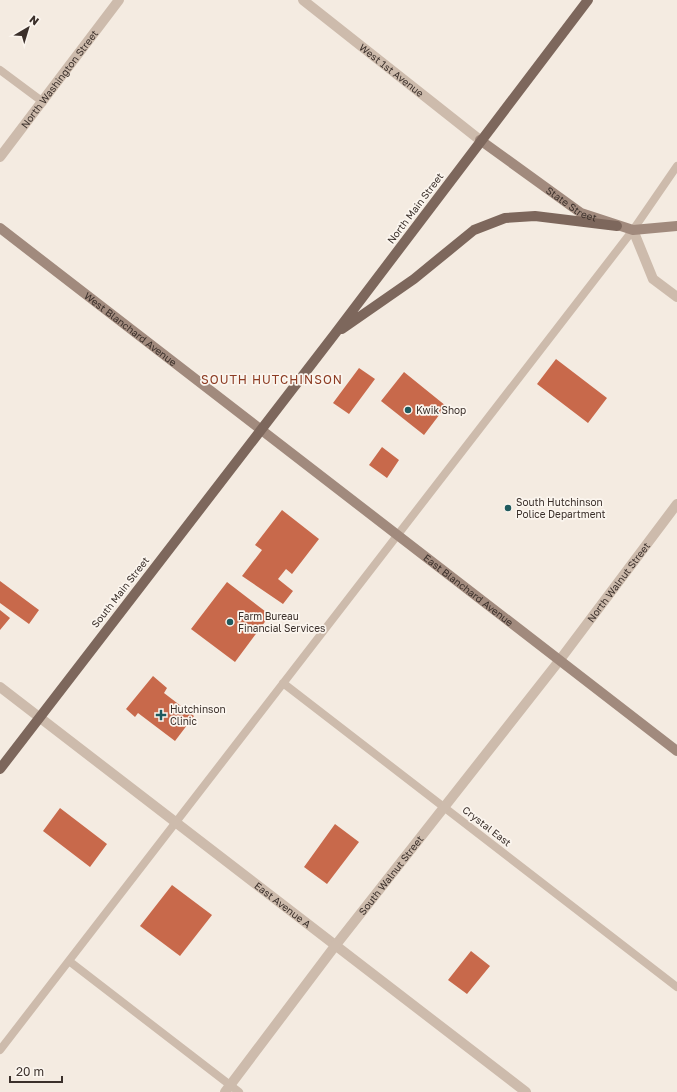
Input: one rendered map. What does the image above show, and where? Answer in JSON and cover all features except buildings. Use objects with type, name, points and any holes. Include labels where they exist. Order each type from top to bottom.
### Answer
[{"type":"main road","name":"North Main Street","points":[[260,430],[334,335],[480,140],[588,0]]},
{"type":"main road","points":[[334,335],[414,279],[474,230],[505,218],[534,216],[617,226]]},
{"type":"main road","name":"South Main Street","points":[[0,768],[260,430]]},
{"type":"street","name":"North Washington Street","points":[[0,157],[119,0]]},
{"type":"street","name":"West 1st Avenue","points":[[303,0],[480,140]]},
{"type":"street","name":"State Street","points":[[480,140],[581,213],[633,230],[677,226]]},
{"type":"street","name":"West Blanchard Avenue","points":[[0,228],[260,430]]},
{"type":"street","points":[[633,230],[653,279],[677,297]]},
{"type":"street","name":"East Blanchard Avenue","points":[[260,430],[677,751]]},
{"type":"street","name":"North Walnut Street","points":[[559,661],[677,504]]},
{"type":"street","name":"South Walnut Street","points":[[228,1089],[335,946],[559,661]]},
{"type":"street","name":"East Avenue A","points":[[0,687],[526,1092]]},
{"type":"lane","points":[[0,70],[43,102]]},
{"type":"lane","points":[[0,1050],[633,230],[677,166]]},
{"type":"lane","name":"Crystal East","points":[[283,683],[677,987]]},
{"type":"lane","points":[[69,961],[228,1089],[238,1092]]},
{"type":"place","name":"Kwik Shop","points":[[408,410]]},
{"type":"place","name":"South Hutchinson Police Department","points":[[508,508]]},
{"type":"place","name":"Farm Bureau Financial Services","points":[[230,622]]},
{"type":"place","name":"Hutchinson Clinic","points":[[161,715]]},
{"type":"district","name":"SOUTH HUTCHINSON","points":[[272,380]]}]
